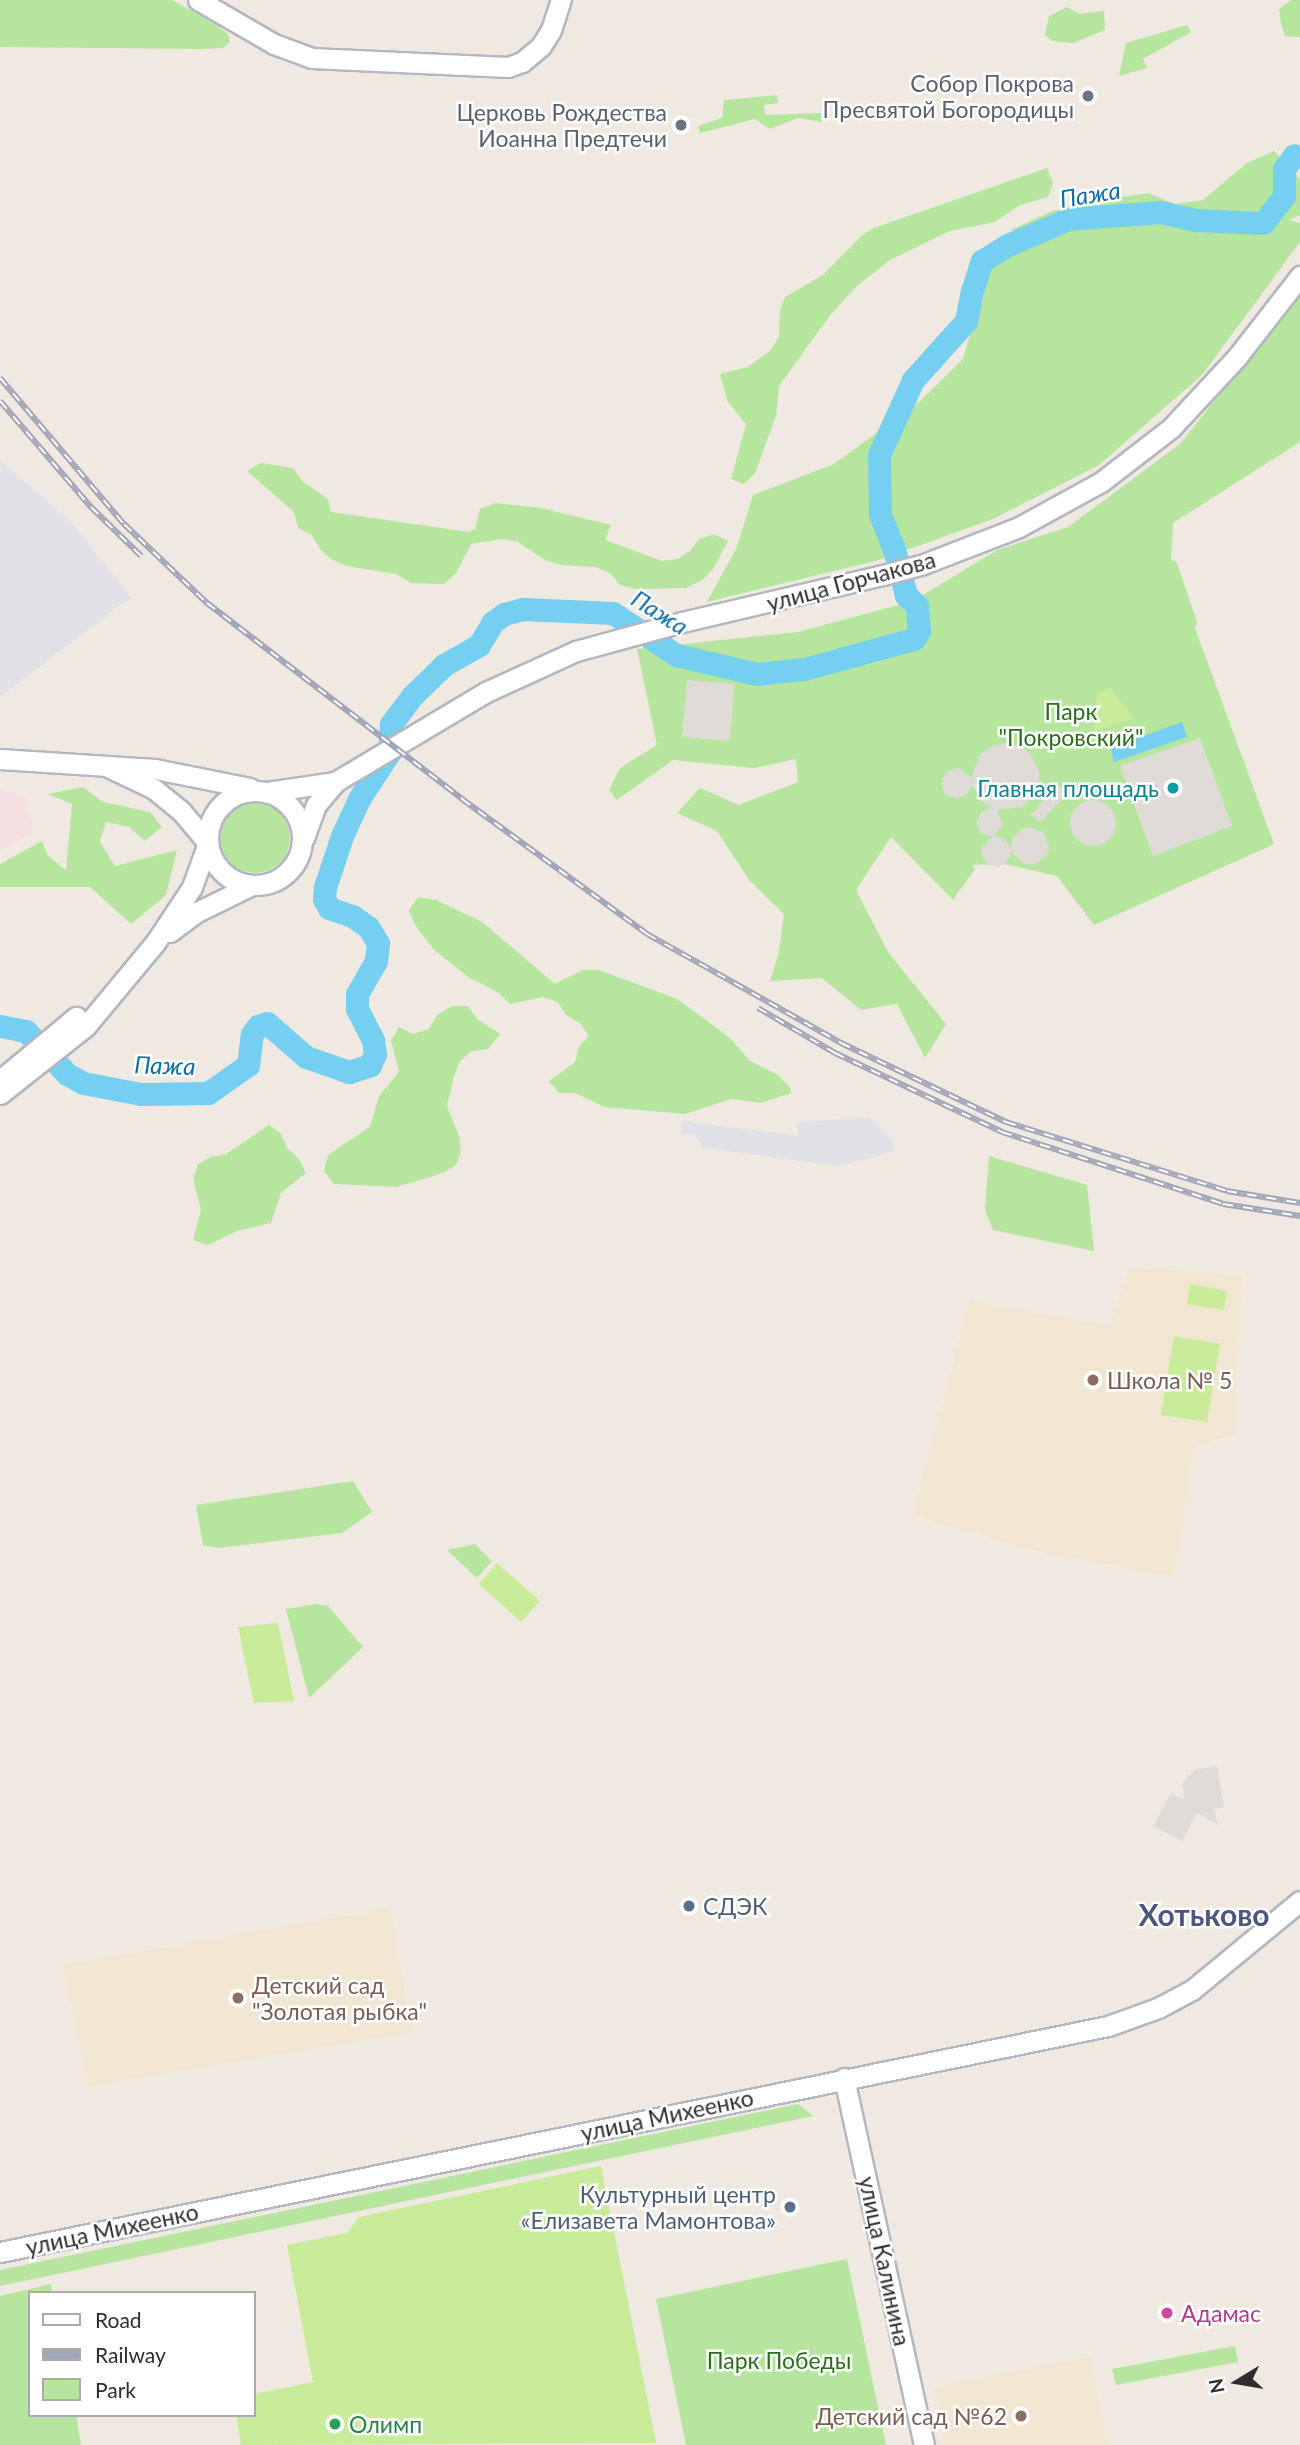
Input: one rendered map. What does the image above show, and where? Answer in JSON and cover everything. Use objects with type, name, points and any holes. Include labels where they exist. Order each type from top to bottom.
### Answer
[{"type":"main road","points":[[198,0],[274,44],[312,58],[508,67],[522,62],[541,46],[551,30],[561,0]]},
{"type":"main road","name":"улица Горчакова","points":[[335,782],[458,706],[543,664],[620,637],[921,565],[1019,527],[1063,505],[1137,456],[1203,397],[1300,275]]},
{"type":"main road","points":[[0,759],[155,769],[262,791],[282,799],[295,811],[302,826],[303,843]]},
{"type":"main road","points":[[108,767],[154,789],[181,811],[208,843],[212,859],[221,872],[234,881],[250,886],[265,885],[285,875],[299,858],[316,806],[335,782]]},
{"type":"main road","points":[[4,1084],[107,998],[155,943],[192,887],[208,843],[210,822],[221,804],[232,796],[335,782]]},
{"type":"main road","points":[[155,943],[197,912],[250,886]]},
{"type":"main road","name":"улица Михеенко","points":[[0,2252],[1134,2018],[1192,1990],[1300,1901]]},
{"type":"main road","name":"улица Калинина","points":[[844,2078],[925,2445]]},
{"type":"shaded area","points":[[0,460],[69,520],[131,597],[0,697]]},
{"type":"shaded area","points":[[687,680],[734,684],[730,741],[682,737]]},
{"type":"shaded area","name":"Главная площадь","points":[[1200,738],[1232,826],[1153,856],[1120,766]]},
{"type":"shaded area","points":[[1007,743],[1022,747],[1032,756],[1039,771],[1039,784],[1032,798],[1022,807],[997,810],[1003,825],[993,836],[1005,839],[1011,849],[1012,839],[1021,829],[1029,827],[1043,832],[1049,847],[1047,855],[1033,865],[1024,864],[1012,852],[1005,864],[997,867],[984,863],[987,863],[982,856],[982,847],[992,837],[981,833],[976,822],[981,812],[991,808],[980,800],[973,785],[966,795],[957,799],[946,795],[942,787],[942,779],[948,771],[959,768],[971,778],[980,754],[993,746]]},
{"type":"shaded area","points":[[1057,785],[1069,792],[1040,822],[1031,815]]},
{"type":"shaded area","points":[[0,791],[24,795],[34,831],[0,851]]},
{"type":"shaded area","points":[[1093,800],[1109,807],[1116,823],[1109,839],[1093,846],[1077,839],[1070,823],[1077,807]]},
{"type":"shaded area","points":[[870,1117],[891,1138],[894,1152],[837,1166],[703,1148],[696,1135],[681,1134],[682,1121],[798,1136],[797,1122]]},
{"type":"shaded area","name":"Школа № 5","points":[[1129,1268],[1242,1274],[1234,1434],[1194,1447],[1174,1577],[1041,1552],[913,1516],[970,1301],[1110,1326]]},
{"type":"shaded area","points":[[1217,1766],[1224,1807],[1214,1809],[1218,1825],[1197,1813],[1182,1841],[1153,1826],[1171,1793],[1184,1800],[1182,1785],[1194,1770]]},
{"type":"shaded area","name":"Детский сад \"Золотая рыбка\"","points":[[390,1908],[411,2032],[89,2086],[63,1965]]},
{"type":"shaded area","name":"Детский сад №62","points":[[1090,2357],[1107,2445],[945,2445],[934,2387]]},
{"type":"green space","points":[[0,0],[172,0],[216,25],[228,34],[230,42],[223,48],[201,49],[0,47]]},
{"type":"green space","points":[[1291,0],[1300,0],[1300,37],[1285,36],[1281,23],[1279,9]]},
{"type":"green space","points":[[1067,7],[1079,14],[1104,11],[1105,30],[1073,43],[1052,41],[1045,35],[1049,16]]},
{"type":"green space","points":[[1187,25],[1191,32],[1143,59],[1147,68],[1119,76],[1126,43]]},
{"type":"green space","points":[[777,95],[778,103],[764,105],[765,115],[821,113],[821,122],[798,118],[770,129],[755,119],[700,133],[698,126],[722,118],[724,100]]},
{"type":"green space","points":[[1274,151],[1300,179],[1300,215],[1289,220],[1300,223],[1300,242],[1202,375],[1099,465],[993,519],[879,560],[707,602],[737,547],[753,495],[834,464],[919,402],[963,359],[991,264],[1014,255],[1008,242],[1013,229],[1052,211],[1148,193],[1175,204],[1203,200],[1247,163]]},
{"type":"green space","points":[[1047,168],[1053,183],[1048,197],[1020,205],[995,222],[950,231],[890,260],[858,285],[831,314],[779,386],[776,416],[755,473],[744,484],[731,479],[746,424],[728,402],[720,374],[748,367],[771,350],[779,337],[780,310],[785,297],[823,275],[862,235],[874,228]]},
{"type":"green space","name":"Парк \"Покровский\"","points":[[1300,293],[1300,442],[1173,523],[1171,559],[1177,563],[1197,622],[1195,628],[1274,844],[1094,925],[1057,876],[1005,864],[972,865],[975,869],[953,900],[891,837],[856,890],[888,952],[946,1024],[925,1058],[897,1004],[861,1010],[822,978],[770,981],[779,952],[784,914],[750,881],[717,831],[677,813],[700,788],[739,805],[798,782],[796,759],[755,768],[673,760],[617,800],[609,790],[620,768],[657,745],[637,649],[798,632],[913,601],[997,550],[1068,527],[1180,444]]},
{"type":"green space","points":[[261,463],[293,468],[302,481],[328,499],[331,512],[469,532],[475,529],[480,509],[495,503],[541,508],[611,525],[605,540],[662,561],[678,559],[690,551],[699,539],[714,534],[728,541],[713,569],[702,580],[686,588],[636,589],[620,585],[610,573],[595,567],[561,565],[545,560],[518,542],[501,539],[471,544],[456,573],[444,584],[411,583],[396,574],[346,566],[331,559],[320,549],[312,535],[298,528],[294,512],[247,471]]},
{"type":"green space","points":[[1110,688],[1133,718],[1093,732],[1097,695]]},
{"type":"green space","points":[[83,787],[103,802],[150,812],[162,827],[145,841],[129,827],[106,822],[100,842],[115,866],[177,850],[166,895],[131,924],[90,887],[0,887],[0,864],[42,841],[48,856],[66,870],[72,804],[48,794]]},
{"type":"green space","points":[[262,803],[275,809],[284,818],[288,824],[288,852],[280,863],[269,871],[248,873],[230,863],[222,852],[220,831],[230,813],[241,805]]},
{"type":"green space","points":[[418,897],[436,900],[482,922],[555,984],[583,970],[599,970],[677,999],[729,1037],[750,1061],[778,1075],[790,1087],[791,1093],[761,1103],[731,1099],[685,1114],[605,1107],[575,1093],[559,1093],[549,1081],[575,1062],[579,1046],[589,1036],[580,1023],[566,1015],[558,1002],[543,997],[510,1004],[499,993],[470,978],[434,950],[415,925],[409,910]]},
{"type":"green space","points":[[452,1006],[468,1006],[477,1019],[500,1034],[488,1049],[472,1051],[460,1061],[454,1076],[447,1106],[459,1136],[461,1151],[456,1165],[443,1173],[397,1187],[334,1184],[324,1171],[328,1155],[370,1127],[379,1096],[399,1072],[391,1040],[399,1027],[413,1034],[429,1029],[437,1015]]},
{"type":"green space","points":[[269,1125],[281,1134],[287,1148],[299,1159],[306,1173],[281,1193],[271,1223],[237,1231],[208,1245],[193,1240],[201,1210],[193,1179],[198,1164],[211,1157],[226,1154]]},
{"type":"green space","points":[[989,1156],[1087,1185],[1094,1251],[993,1230],[985,1210]]},
{"type":"green space","points":[[1190,1284],[1227,1291],[1224,1310],[1187,1304]]},
{"type":"green space","points":[[1174,1336],[1220,1344],[1207,1422],[1161,1415]]},
{"type":"green space","points":[[353,1481],[372,1512],[342,1533],[218,1548],[203,1545],[196,1505]]},
{"type":"green space","points":[[475,1544],[492,1561],[477,1578],[447,1550]]},
{"type":"green space","points":[[497,1563],[540,1601],[521,1622],[479,1584]]},
{"type":"green space","points":[[316,1604],[328,1606],[363,1647],[309,1698],[286,1609]]},
{"type":"green space","points":[[278,1623],[294,1701],[254,1703],[238,1627]]},
{"type":"green space","points":[[798,2104],[813,2116],[0,2286],[0,2270]]},
{"type":"green space","points":[[601,2166],[656,2443],[241,2445],[236,2417],[256,2417],[256,2394],[313,2382],[287,2245],[347,2233],[359,2217]]},
{"type":"green space","name":"Парк Победы","points":[[847,2259],[886,2445],[686,2445],[656,2299]]},
{"type":"green space","points":[[51,2284],[52,2291],[28,2291],[28,2417],[76,2417],[81,2445],[0,2445],[0,2296]]},
{"type":"green space","points":[[1235,2346],[1238,2362],[1116,2385],[1112,2369]]},
{"type":"water","points":[[1182,722],[1187,737],[1114,762],[1111,748]]},
{"type":"waterway","name":"Пажа","points":[[0,1026],[26,1031],[67,1074],[83,1083],[141,1094],[208,1093],[248,1065],[252,1034],[258,1026],[267,1023],[306,1057],[349,1072],[370,1065],[375,1054],[373,1040],[357,1009],[357,994],[376,961],[378,943],[368,927],[352,916],[329,908],[324,899],[325,887],[342,836],[359,799],[389,753],[391,724],[412,696],[444,665],[479,645],[493,622],[504,614],[523,609],[613,613],[676,655],[757,674],[804,669],[914,639],[919,631],[917,606],[906,595],[894,549],[880,515],[879,455],[913,380],[966,321],[982,261],[1008,245],[1068,219],[1160,212],[1196,220],[1263,223],[1284,196],[1284,169],[1294,155]]},
{"type":"railway","points":[[0,378],[124,524],[207,603],[462,799],[647,934],[841,1043],[1006,1122],[1227,1191],[1300,1203]]},
{"type":"railway","points":[[0,401],[91,507],[141,556]]},
{"type":"railway","points":[[758,1008],[835,1053],[1002,1132],[1223,1204],[1300,1216]]},
{"type":"place","name":"Собор Покрова Пресвятой Богородицы","points":[[1088,96]]},
{"type":"place","name":"Церковь Рождества Иоанна Предтечи","points":[[681,125]]},
{"type":"place","name":"Главная площадь","points":[[1173,788]]},
{"type":"place","name":"Школа № 5","points":[[1093,1380]]},
{"type":"place","name":"СДЭК","points":[[689,1906]]},
{"type":"place","name":"Детский сад \"Золотая рыбка\"","points":[[238,1998]]},
{"type":"place","name":"Культурный центр «Елизавета Мамонтова»","points":[[790,2207]]},
{"type":"place","name":"Адамас","points":[[1167,2313]]},
{"type":"place","name":"Детский сад №62","points":[[1021,2416]]},
{"type":"place","name":"Олимп","points":[[335,2424]]},
{"type":"district","name":"Хотьково","points":[[1204,1914]]}]
